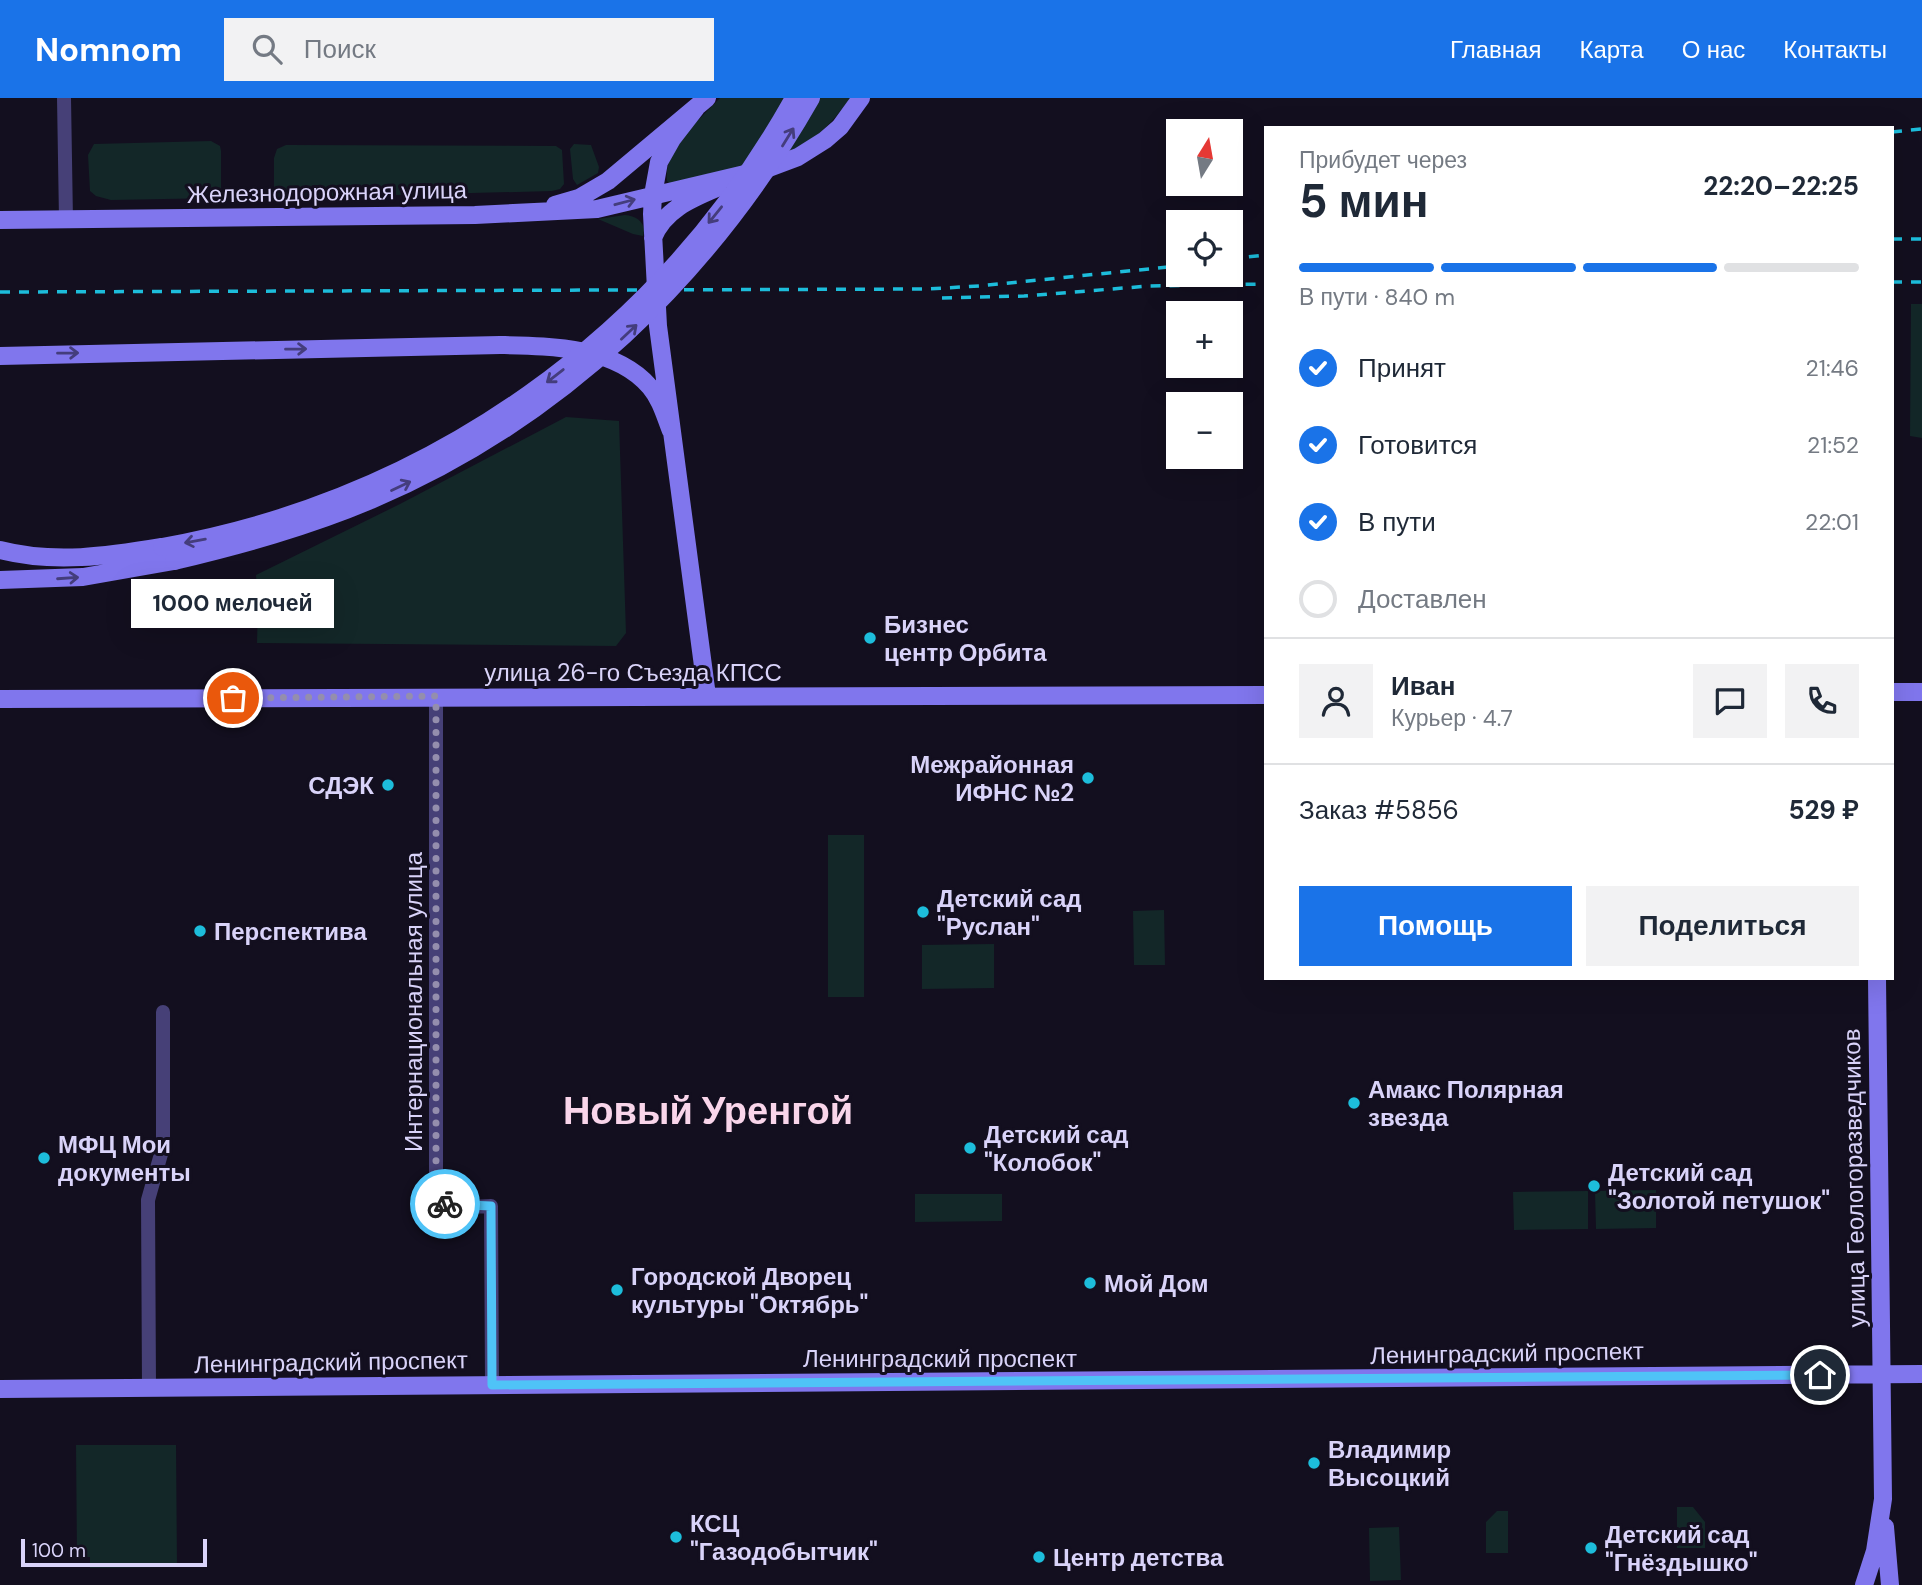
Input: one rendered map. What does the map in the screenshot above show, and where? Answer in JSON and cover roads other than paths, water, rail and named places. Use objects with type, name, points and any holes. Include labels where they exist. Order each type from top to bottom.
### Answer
[{"type":"main road","points":[[0,550],[37,557],[117,555],[210,538],[322,505],[430,456],[498,417],[533,393],[603,335],[659,281],[752,167],[794,98]]},
{"type":"main road","points":[[0,580],[83,577],[174,561],[254,541],[326,518],[370,500],[472,449],[542,405],[611,349],[678,283],[736,214],[791,134],[811,98]]},
{"type":"main road","points":[[653,239],[658,226],[674,209],[703,194],[798,156],[825,139],[840,127],[861,98]]},
{"type":"main road","points":[[701,103],[665,149],[659,162],[653,195],[653,239],[658,326],[707,696]]},
{"type":"main road","points":[[524,213],[561,204],[593,191],[701,103]]},
{"type":"main road","name":"Железнодорожная улица","points":[[0,219],[524,213],[597,209],[766,169]]},
{"type":"main road","points":[[0,356],[500,345],[560,348],[599,356],[642,379],[661,403],[671,431]]},
{"type":"main road","points":[[1894,692],[1922,692]]},
{"type":"main road","name":"улица 26-го Съезда КПСС","points":[[0,699],[1264,695]]},
{"type":"main road","name":"улица Геологоразведчиков","points":[[1864,1585],[1875,1551],[1883,1499],[1877,980]]},
{"type":"main road","name":"Ленинградский проспект","points":[[0,1390],[1922,1374]]},
{"type":"main road","points":[[1883,1499],[1890,1585]]},
{"type":"street","points":[[64,98],[65,220]]},
{"type":"street","name":"Интернациональная улица","points":[[436,696],[436,1193],[446,1205],[491,1206],[492,1385]]},
{"type":"street","points":[[149,1388],[148,1200],[163,1147],[163,1012]]},
{"type":"railway","points":[[1894,132],[1922,129]]},
{"type":"railway","points":[[1894,239],[1922,239]]},
{"type":"railway","points":[[1243,258],[1264,255]]},
{"type":"railway","points":[[0,292],[926,289],[1166,267]]},
{"type":"railway","points":[[1894,282],[1922,282]]},
{"type":"railway","points":[[942,298],[1024,296],[1149,286],[1264,284]]},
{"type":"place","name":"Бизнес центр Орбита","points":[[870,638]]},
{"type":"place","name":"1000 мелочей","points":[[233,698]]},
{"type":"place","name":"Межрайонная ИФНС №2","points":[[1088,778]]},
{"type":"place","name":"СДЭК","points":[[388,785]]},
{"type":"place","name":"Детский сад \"Руслан\"","points":[[923,912]]},
{"type":"place","name":"Перспектива","points":[[200,931]]},
{"type":"place","name":"Амакс Полярная звезда","points":[[1354,1103]]},
{"type":"place","name":"Детский сад \"Колобок\"","points":[[970,1148]]},
{"type":"place","name":"МФЦ Мои документы","points":[[44,1158]]},
{"type":"place","name":"Детский сад \"Золотой петушок\"","points":[[1594,1186]]},
{"type":"place","name":"Мой Дом","points":[[1090,1283]]},
{"type":"place","name":"Городской Дворец культуры \"Октябрь\"","points":[[617,1290]]},
{"type":"place","name":"Владимир Высоцкий","points":[[1314,1463]]},
{"type":"place","name":"КСЦ \"Газодобытчик\"","points":[[676,1537]]},
{"type":"place","name":"Детский сад \"Гнёздышко\"","points":[[1591,1548]]},
{"type":"place","name":"Центр детства","points":[[1039,1557]]},
{"type":"district","name":"Новый Уренгой","points":[[708,1111]]}]
